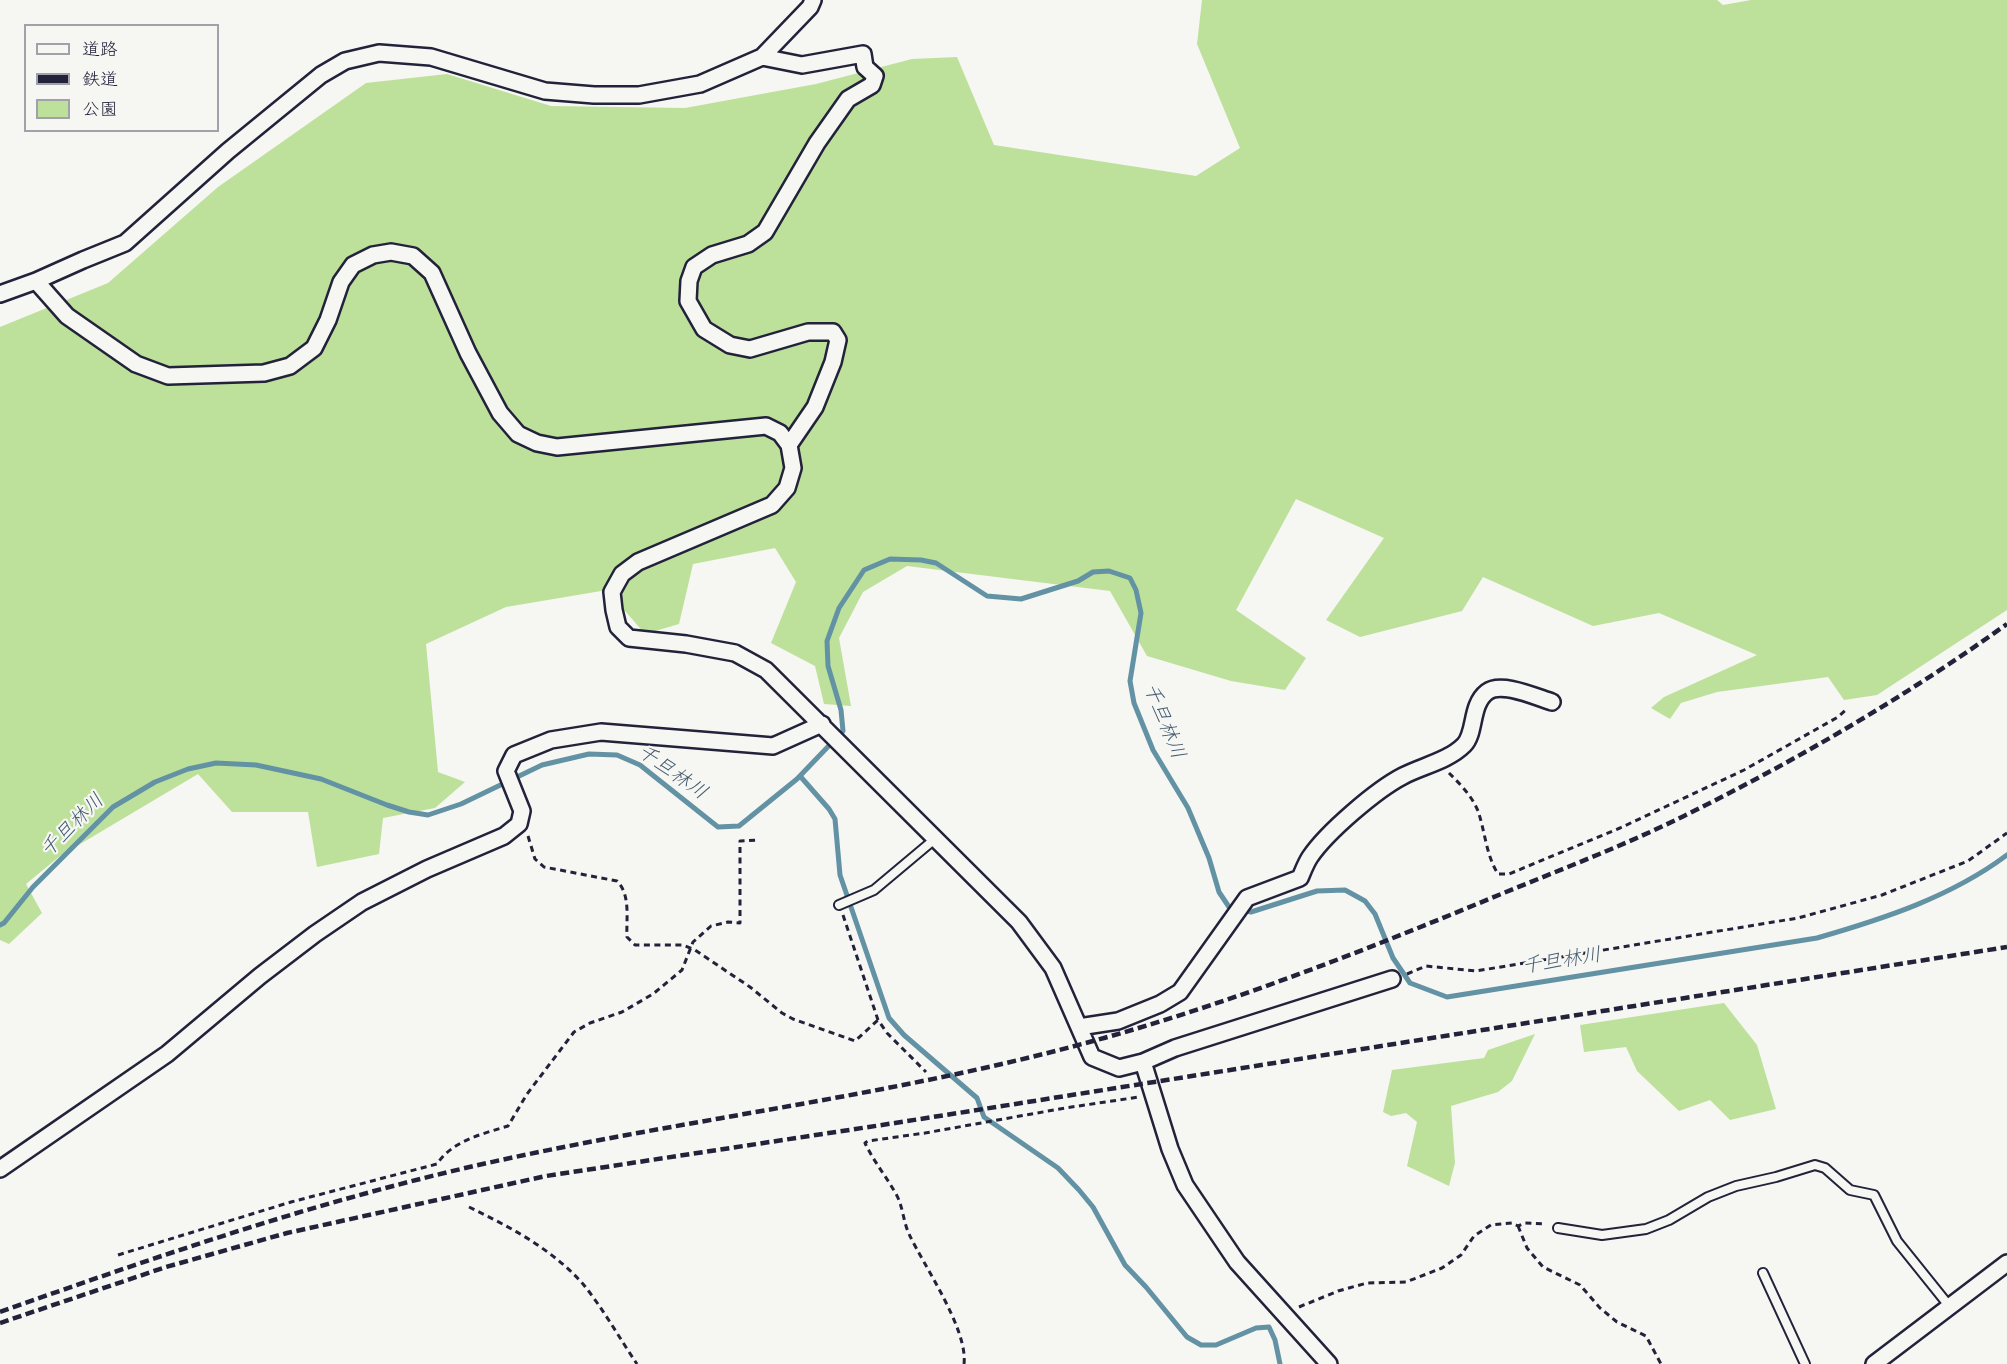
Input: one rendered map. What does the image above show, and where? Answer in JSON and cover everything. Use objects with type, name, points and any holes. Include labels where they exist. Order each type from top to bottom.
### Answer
[{"type":"street","points":[[0,294],[125,243],[228,151],[321,75],[345,61],[379,53],[430,57],[545,91],[594,95],[639,95],[700,84],[762,57],[810,7],[813,0]]},
{"type":"street","points":[[762,57],[802,65],[863,54],[865,67],[875,76],[872,85],[848,99],[817,142],[765,232],[748,244],[712,255],[694,267],[688,281],[688,301],[704,329],[730,345],[750,349],[808,332],[833,332],[838,340],[815,407],[789,445]]},
{"type":"street","points":[[36,281],[67,316],[136,364],[168,376],[264,373],[290,366],[314,348],[328,320],[341,282],[353,264],[373,255],[392,252],[413,256],[432,273],[468,353],[500,413],[518,434],[537,443],[557,447],[766,426],[780,433],[789,445],[793,468],[787,488],[772,505],[638,562],[622,574],[612,592],[618,627],[629,639],[686,644],[735,653],[766,670],[1019,921],[1053,968],[1092,1057],[1119,1068],[1143,1062],[1175,1048],[1392,980]]},
{"type":"street","points":[[1079,1027],[1118,1021],[1160,1004],[1180,992],[1247,898],[1300,878],[1308,859],[1319,846],[1375,794],[1403,776],[1456,752],[1466,743],[1476,707],[1487,692],[1501,687],[1552,702]]},
{"type":"street","points":[[0,1169],[166,1054],[260,976],[362,902],[427,869],[504,836],[519,824],[522,811],[506,771],[514,755],[550,740],[601,732],[773,746],[824,727]]},
{"type":"street","points":[[1143,1062],[1170,1149],[1185,1185],[1238,1262],[1329,1364]]},
{"type":"street","points":[[1874,1364],[2007,1263]]},
{"type":"lane","points":[[839,904],[874,890],[936,838]]},
{"type":"lane","points":[[1558,1228],[1602,1235],[1646,1229],[1669,1220],[1708,1197],[1736,1186],[1815,1165],[1825,1168],[1850,1190],[1874,1195],[1897,1241],[1950,1307]]},
{"type":"lane","points":[[1763,1274],[1805,1364]]},
{"type":"path","points":[[1438,761],[1464,788],[1477,809],[1492,865],[1498,874],[1509,874],[1620,828],[1744,770],[1838,717],[1848,708]]},
{"type":"path","points":[[519,824],[525,828],[536,859],[544,867],[617,881],[623,887],[626,897],[627,937],[631,944],[683,945],[690,948],[750,987],[782,1013],[855,1041],[878,1020]]},
{"type":"path","points":[[1426,966],[1476,971],[1798,918],[1882,895],[1968,861],[2007,833]]},
{"type":"path","points":[[118,1255],[291,1202],[437,1164],[445,1153],[473,1137],[508,1126],[527,1094],[574,1032],[590,1023],[622,1012],[653,994],[682,969],[693,942],[711,926],[728,922],[740,923],[740,841],[759,840]]},
{"type":"path","points":[[839,904],[878,1020],[926,1072]]},
{"type":"path","points":[[964,1364],[965,1356],[954,1318],[908,1232],[898,1198],[876,1166],[865,1143],[1137,1097],[1156,1101]]},
{"type":"path","points":[[469,1207],[517,1230],[565,1267],[584,1285],[637,1364]]},
{"type":"path","points":[[1286,1316],[1291,1310],[1367,1282],[1406,1282],[1442,1268],[1461,1255],[1474,1236],[1491,1225],[1512,1223],[1518,1226],[1538,1222],[1555,1225],[1558,1228]]},
{"type":"path","points":[[1518,1226],[1527,1248],[1543,1267],[1580,1285],[1600,1308],[1617,1322],[1646,1336],[1661,1364]]},
{"type":"green space","points":[[1202,0],[1717,0],[1723,5],[1751,0],[2007,0],[2007,610],[1877,695],[1844,700],[1828,677],[1717,692],[1681,703],[1670,719],[1651,708],[1664,697],[1757,655],[1659,613],[1593,626],[1483,577],[1462,611],[1360,637],[1326,620],[1384,538],[1296,499],[1236,610],[1306,658],[1285,690],[1231,681],[1147,656],[1110,591],[907,566],[863,592],[839,638],[851,706],[824,704],[815,666],[771,643],[796,582],[775,548],[693,564],[679,624],[645,634],[607,590],[506,607],[426,644],[438,772],[465,782],[435,808],[383,818],[379,854],[317,867],[308,812],[232,812],[198,774],[60,856],[26,884],[42,913],[9,944],[0,940],[0,327],[108,283],[218,187],[366,83],[447,74],[551,106],[685,108],[816,84],[912,59],[957,57],[994,145],[1196,176],[1240,148],[1197,44]]},
{"type":"green space","points":[[1724,1003],[1757,1045],[1776,1109],[1730,1120],[1710,1100],[1679,1111],[1637,1071],[1626,1047],[1584,1052],[1580,1025]]},
{"type":"green space","points":[[1535,1034],[1512,1081],[1498,1092],[1451,1106],[1455,1163],[1449,1186],[1407,1166],[1417,1122],[1406,1113],[1391,1116],[1383,1112],[1392,1070],[1484,1058],[1488,1050]]},
{"type":"waterway","name":"千旦林川","points":[[0,925],[33,887],[113,807],[155,782],[188,769],[216,763],[256,765],[321,779],[387,805],[428,815],[461,804],[542,765],[589,754],[617,755],[640,765],[718,827],[739,826],[797,779],[843,731],[841,710],[828,666],[827,641],[839,608],[864,570],[890,559],[936,563],[987,596],[1021,599],[1078,581],[1093,572],[1109,571],[1130,578],[1136,590],[1141,613],[1130,681],[1134,703],[1153,750],[1188,808],[1209,858],[1219,892],[1229,907],[1251,912],[1317,891],[1345,890],[1365,901],[1375,914],[1393,958],[1410,983],[1447,997],[1817,938],[1867,923],[1940,895],[2007,855]]},
{"type":"waterway","points":[[800,776],[835,819],[840,875],[889,1018],[904,1035],[977,1098],[984,1117],[1058,1168],[1079,1190],[1093,1207],[1125,1265],[1187,1337],[1201,1345],[1216,1345],[1256,1328],[1269,1327],[1275,1340],[1280,1364]]},
{"type":"railway","points":[[0,1312],[229,1234],[402,1184],[538,1152],[850,1095],[1005,1063],[1132,1030],[1232,998],[1429,924],[1607,851],[1684,816],[1768,773],[1850,726],[1929,677],[2007,624]]},
{"type":"railway","points":[[0,1323],[166,1267],[287,1233],[546,1176],[2007,947]]}]
